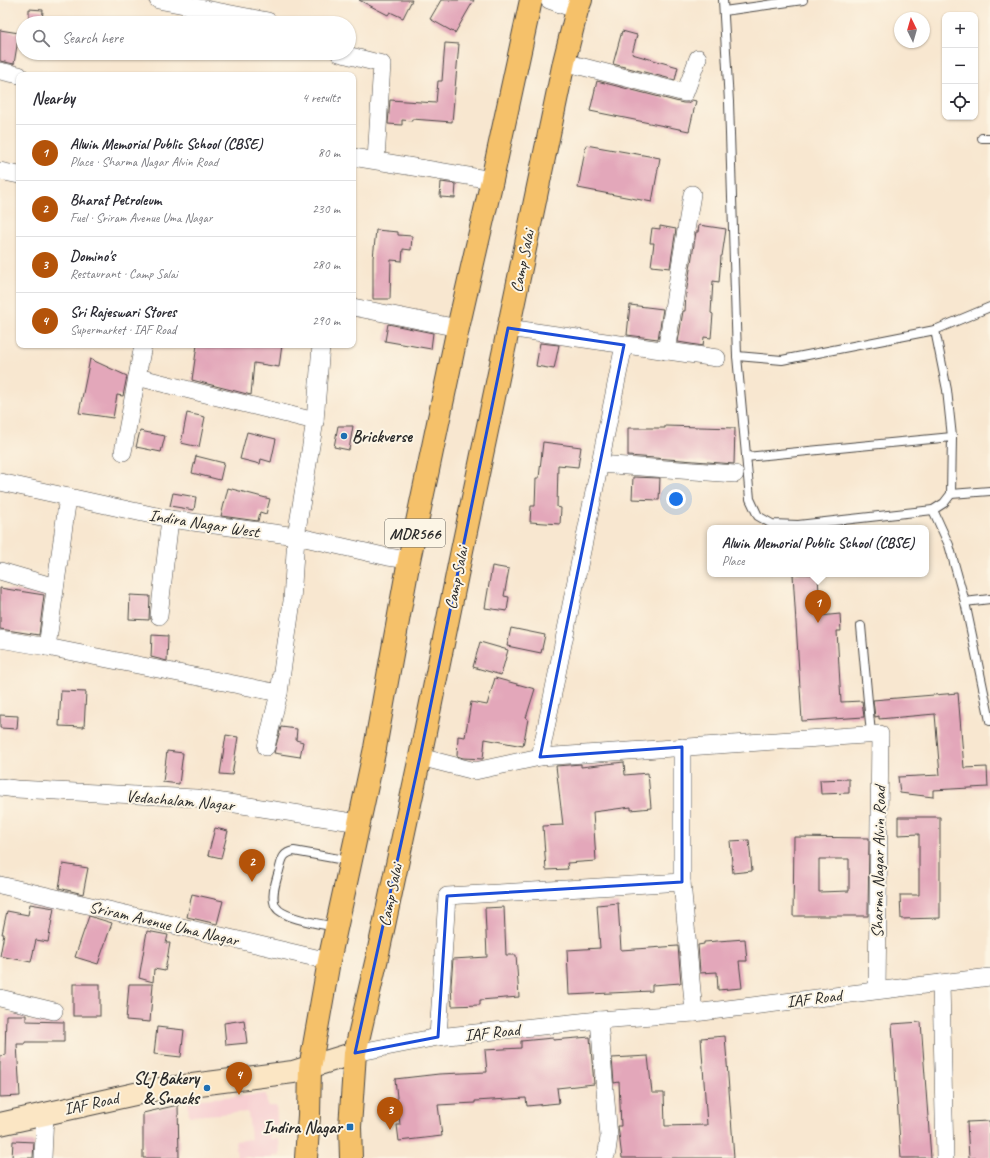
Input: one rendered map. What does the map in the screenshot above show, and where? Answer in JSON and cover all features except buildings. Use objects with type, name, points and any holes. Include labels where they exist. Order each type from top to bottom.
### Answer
[{"type":"main road","name":"MDR566","points":[[306,1158],[310,1068],[329,961],[375,748],[409,560],[458,328],[531,0]]},
{"type":"main road","name":"Camp Salai","points":[[351,1158],[350,1127],[355,1053],[420,757],[461,552],[564,62],[579,5]]},
{"type":"street","points":[[158,0],[238,16]]},
{"type":"street","points":[[549,0],[579,5]]},
{"type":"street","points":[[356,57],[382,64],[376,160]]},
{"type":"street","points":[[564,62],[685,93],[698,58]]},
{"type":"street","points":[[0,71],[16,74]]},
{"type":"street","points":[[356,157],[492,180]]},
{"type":"street","points":[[0,171],[16,174]]},
{"type":"street","points":[[666,351],[692,194]]},
{"type":"street","points":[[356,309],[458,328]]},
{"type":"street","points":[[508,328],[717,358]]},
{"type":"street","points":[[540,757],[624,345]]},
{"type":"street","points":[[122,452],[142,348]]},
{"type":"street","points":[[266,747],[279,693],[292,601],[296,536],[315,421],[321,348]]},
{"type":"street","points":[[137,377],[315,421]]},
{"type":"street","points":[[600,464],[734,474]]},
{"type":"street","name":"Indira Nagar West","points":[[0,482],[170,519],[296,536],[388,557],[409,560]]},
{"type":"street","points":[[47,647],[68,497]]},
{"type":"street","points":[[159,616],[170,519]]},
{"type":"street","points":[[0,571],[55,587]]},
{"type":"street","points":[[0,639],[279,693]]},
{"type":"street","points":[[420,757],[475,771],[540,757],[875,734]]},
{"type":"street","name":"Sharma Nagar Alvin Road","points":[[875,734],[877,990]]},
{"type":"street","points":[[682,747],[682,882],[694,1013]]},
{"type":"street","name":"Vedachalam Nagar","points":[[0,787],[196,798],[360,823]]},
{"type":"street","points":[[438,1038],[447,896],[682,882]]},
{"type":"street","name":"Sriram Avenue Uma Nagar","points":[[0,885],[329,961]]},
{"type":"street","name":"IAF Road","points":[[0,1124],[154,1090],[293,1072],[355,1053],[438,1038],[599,1020],[694,1013],[990,977]]},
{"type":"street","points":[[941,983],[945,1158]]},
{"type":"street","points":[[0,998],[54,1011]]},
{"type":"street","points":[[599,1020],[609,1137],[605,1158]]},
{"type":"street","points":[[43,1158],[45,1113]]},
{"type":"lane","points":[[723,0],[729,102],[737,356],[750,500],[758,516],[772,524],[798,525],[933,510],[944,502],[951,494],[952,437],[947,390],[935,330]]},
{"type":"lane","points":[[724,11],[803,0]]},
{"type":"lane","points":[[737,356],[782,360],[935,330],[990,307]]},
{"type":"lane","points":[[746,457],[952,437]]},
{"type":"lane","points":[[951,494],[990,491]]},
{"type":"lane","points":[[933,510],[949,545],[966,602],[989,717]]},
{"type":"lane","points":[[966,602],[990,599]]},
{"type":"lane","points":[[861,626],[875,734]]},
{"type":"lane","points":[[337,927],[290,916],[281,912],[275,906],[273,897],[277,878],[283,857],[287,852],[294,851],[351,861]]},
{"type":"highlighted area","points":[[508,328],[624,345],[540,757],[682,747],[682,882],[447,896],[438,1037],[355,1053],[420,757]]},
{"type":"shaded area","points":[[266,1094],[267,1106],[276,1106],[278,1131],[269,1132],[270,1139],[279,1139],[280,1156],[272,1156],[272,1158],[237,1158],[235,1141],[251,1139],[248,1112],[189,1116],[188,1100]]},
{"type":"place","name":"Brickverse","points":[[344,436]]},
{"type":"place","name":"Alwin Memorial Public School (CBSE)","points":[[818,623]]},
{"type":"place","name":"Bharat Petroleum","points":[[252,882]]},
{"type":"place","name":"SLJ Bakery & Snacks","points":[[207,1088]]},
{"type":"place","name":"Sri Rajeswari Stores","points":[[239,1095]]},
{"type":"place","name":"Indira Nagar","points":[[350,1127]]},
{"type":"place","name":"Domino's","points":[[390,1130]]}]
